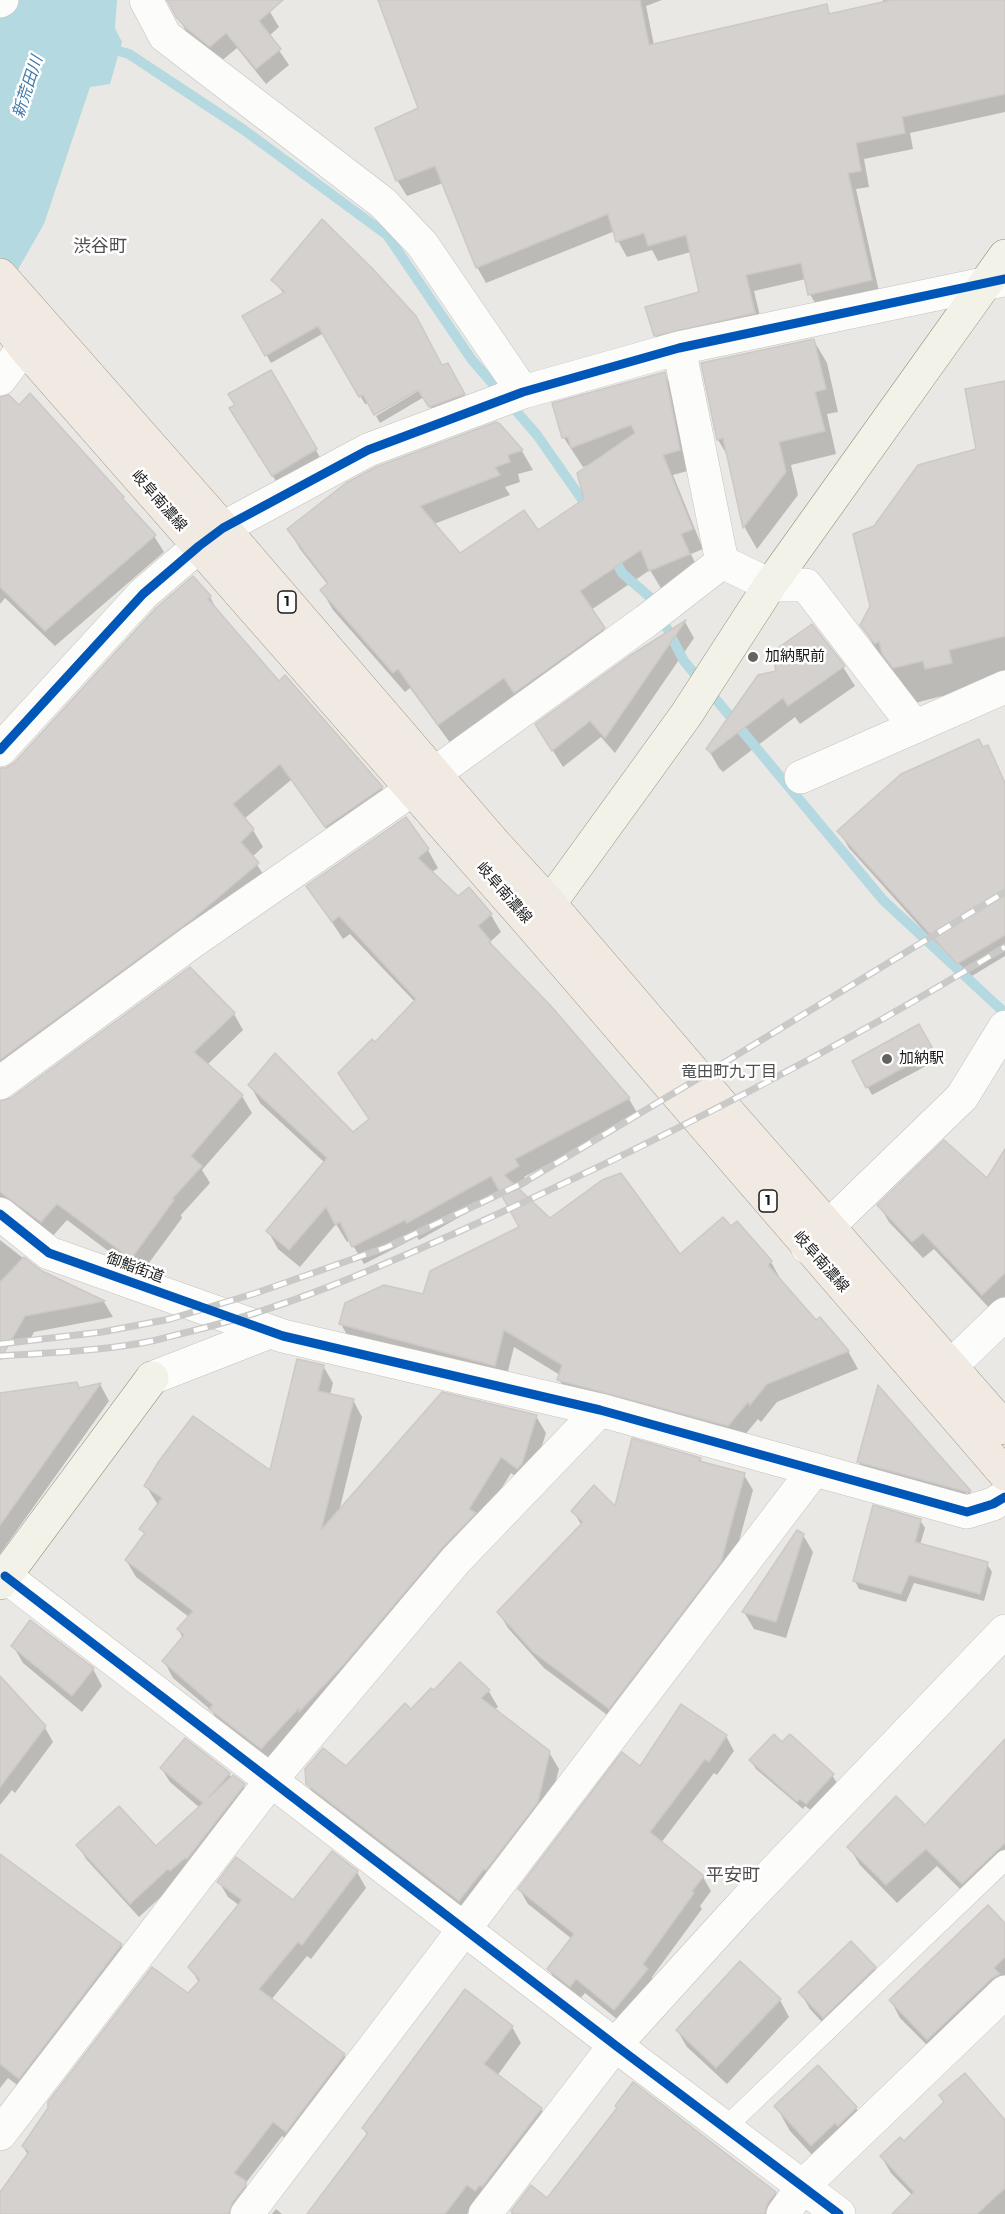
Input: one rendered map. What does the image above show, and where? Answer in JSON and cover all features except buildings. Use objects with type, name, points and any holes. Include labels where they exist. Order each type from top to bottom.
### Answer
[{"type":"main road","name":"岐阜南濃線","points":[[0,275],[14,322],[211,537],[818,1236],[1005,1474]]},
{"type":"main road","name":"岐阜南濃線","points":[[14,322],[211,537]]},
{"type":"main road","name":"岐阜南濃線","points":[[818,1236],[951,1366],[1005,1428]]},
{"type":"street","points":[[146,0],[165,36],[383,203],[422,244],[508,398]]},
{"type":"street","points":[[541,915],[692,706],[770,585],[995,282],[1005,256]]},
{"type":"street","points":[[0,750],[143,594],[211,537],[369,450],[508,398],[679,348],[995,282]]},
{"type":"street","points":[[0,379],[14,322]]},
{"type":"street","points":[[679,348],[722,562]]},
{"type":"street","points":[[722,562],[770,585],[806,585],[915,727]]},
{"type":"street","points":[[0,1083],[192,942],[424,781],[658,612],[722,562]]},
{"type":"street","points":[[801,777],[1005,687]]},
{"type":"street","points":[[818,1236],[962,1097],[1005,1027]]},
{"type":"street","name":"御鮨街道","points":[[0,1214],[49,1253],[270,1332],[600,1410],[966,1512],[993,1504],[1005,1497]]},
{"type":"street","points":[[951,1366],[1005,1314]]},
{"type":"street","points":[[270,1332],[152,1378],[5,1568],[271,1780],[839,2214]]},
{"type":"street","points":[[0,2134],[271,1780],[456,1560],[600,1410]]},
{"type":"street","points":[[247,2214],[813,1470]]},
{"type":"street","points":[[485,2214],[615,2045],[743,1904],[1005,1631]]},
{"type":"street","points":[[783,2214],[803,2186],[1005,1992]]},
{"type":"lane","points":[[725,2128],[1005,1860]]},
{"type":"water","name":"新荒田川","points":[[0,0],[117,0],[115,28],[122,42],[110,84],[90,87],[44,224],[0,301]]},
{"type":"waterway","points":[[108,48],[129,54],[244,130],[387,235],[472,360],[537,435],[590,511]]},
{"type":"waterway","points":[[612,554],[622,573],[651,598],[684,661],[883,900],[1005,1013]]},
{"type":"railway","points":[[0,1344],[102,1332],[170,1319],[256,1293],[387,1247],[523,1183],[1005,892]]},
{"type":"railway","points":[[0,1356],[89,1350],[156,1340],[230,1321],[362,1274],[528,1200],[668,1133],[805,1062],[1005,947]]},
{"type":"cycle path","points":[[0,750],[143,594],[199,546],[223,528],[368,450],[523,392],[679,348],[1005,279]]},
{"type":"cycle path","points":[[0,1214],[49,1253],[283,1336],[600,1410],[967,1512],[993,1504],[1005,1497]]},
{"type":"cycle path","points":[[5,1576],[615,2045],[839,2214]]},
{"type":"place","name":"加納駅前","points":[[753,657]]},
{"type":"place","name":"加納駅","points":[[887,1059]]},
{"type":"district","name":"渋谷町","points":[[100,247]]},
{"type":"district","name":"竜田町九丁目","points":[[729,1072]]},
{"type":"district","name":"平安町","points":[[733,1876]]}]
